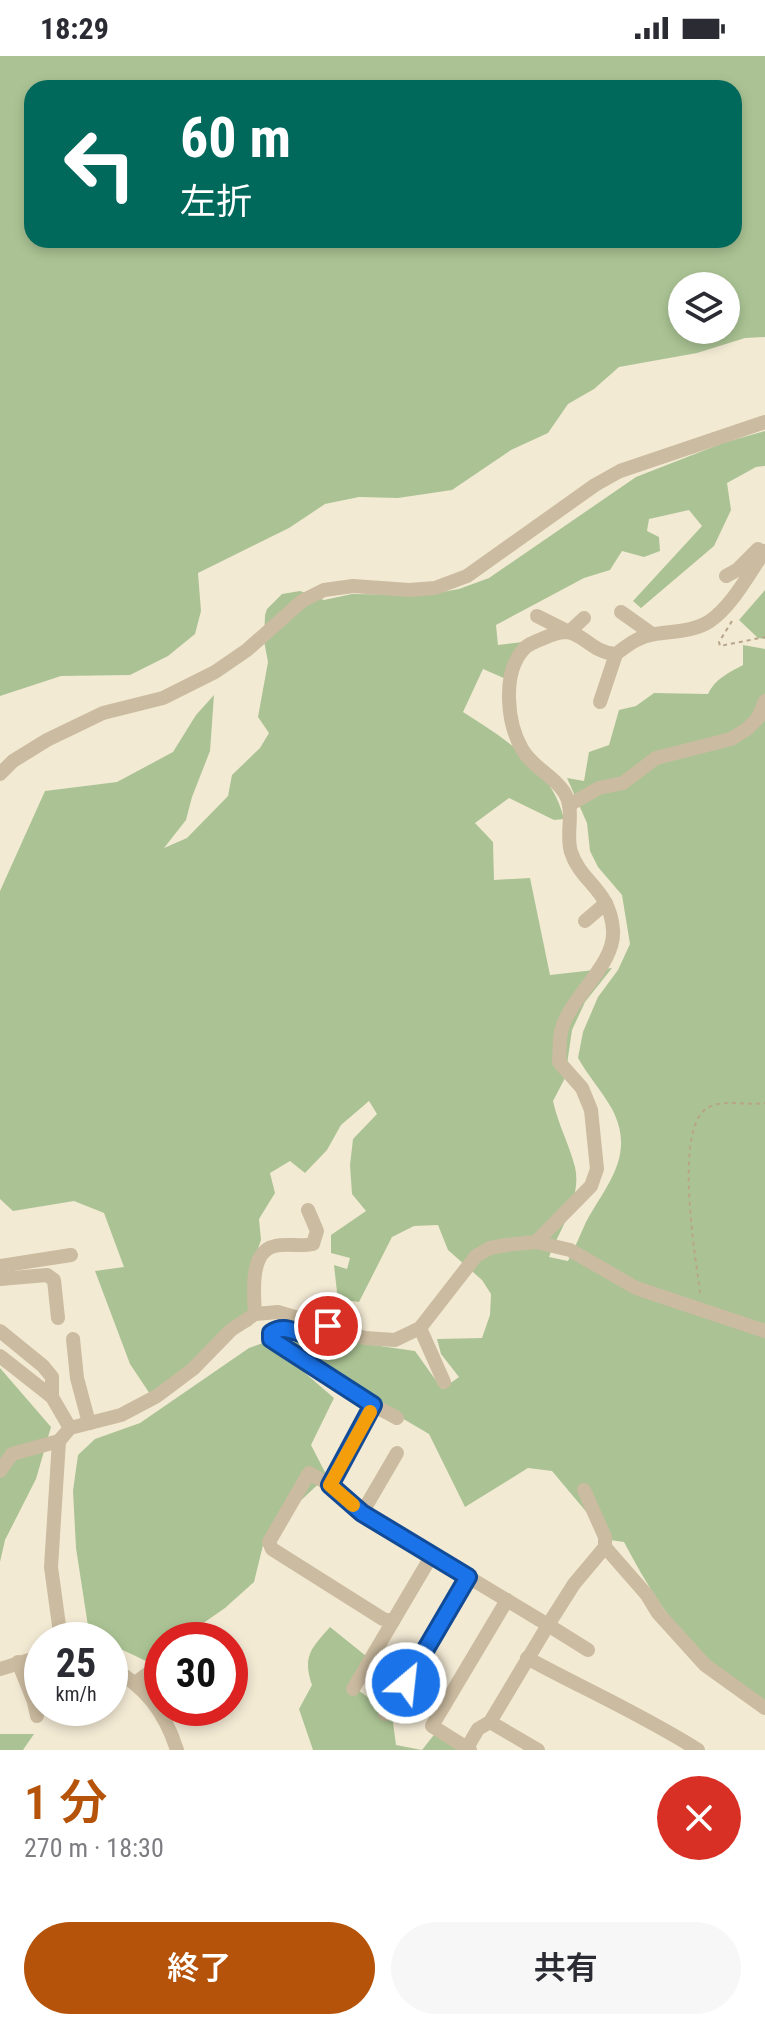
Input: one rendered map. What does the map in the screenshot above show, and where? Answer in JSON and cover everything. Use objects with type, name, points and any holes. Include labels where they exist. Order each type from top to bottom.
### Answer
[{"type":"street","points":[[0,774],[13,761],[47,740],[103,713],[163,698],[215,672],[247,650],[302,601],[313,595],[324,590],[353,586],[409,590],[435,588],[467,576],[595,485],[620,471],[765,422]]},
{"type":"street","points":[[726,576],[737,570],[757,550],[765,548]]},
{"type":"street","points":[[600,702],[616,654],[634,641],[652,634],[681,632],[710,621],[733,597],[765,548]]},
{"type":"street","points":[[621,612],[652,634]]},
{"type":"street","points":[[537,616],[584,640],[593,648],[616,654]]},
{"type":"street","points":[[536,1242],[591,1186],[597,1169],[591,1110],[582,1088],[559,1062],[561,1030],[609,953],[614,932],[604,897],[576,865],[569,848],[569,805],[564,792],[531,763],[520,745],[512,721],[510,679],[524,647],[555,634],[569,632],[584,618]]},
{"type":"street","points":[[575,653],[584,640]]},
{"type":"street","points":[[569,805],[599,788],[623,783],[656,758],[731,739],[758,718],[765,701]]},
{"type":"street","points":[[585,921],[606,903]]},
{"type":"street","points":[[255,1314],[253,1286],[262,1255],[272,1246],[313,1244],[317,1231],[308,1210]]},
{"type":"street","points":[[0,1471],[12,1454],[59,1441],[70,1428],[121,1415],[167,1390],[193,1369],[231,1330],[255,1314],[278,1312],[365,1338],[395,1340],[420,1328],[476,1256],[490,1248],[536,1242],[570,1250],[636,1288],[765,1331]]},
{"type":"street","points":[[0,1266],[71,1255]]},
{"type":"street","points":[[0,1279],[47,1275],[54,1280],[58,1318]]},
{"type":"street","points":[[328,1326],[313,1336],[276,1329],[271,1333],[271,1339],[397,1418]]},
{"type":"street","points":[[420,1328],[444,1382]]},
{"type":"street","points":[[0,1331],[52,1377],[52,1397]]},
{"type":"street","points":[[73,1339],[77,1378],[89,1423]]},
{"type":"street","points":[[0,1356],[52,1397],[70,1428]]},
{"type":"street","points":[[330,1485],[373,1405]]},
{"type":"street","points":[[59,1441],[51,1567],[59,1622]]},
{"type":"street","points":[[362,1513],[397,1453]]},
{"type":"street","points":[[393,1621],[383,1619],[272,1549],[269,1542],[309,1473],[330,1485],[362,1513],[588,1650]]},
{"type":"street","points":[[507,1600],[432,1726],[469,1749],[478,1729],[490,1722],[574,1584],[605,1547],[605,1537],[584,1490]]},
{"type":"street","points":[[605,1547],[705,1665],[765,1708]]},
{"type":"street","points":[[353,1689],[432,1555]]},
{"type":"street","points":[[385,1714],[468,1577]]},
{"type":"street","points":[[527,1658],[662,1727],[698,1750]]},
{"type":"street","points":[[0,1669],[24,1660]]},
{"type":"street","points":[[18,1662],[24,1677]]},
{"type":"street","points":[[135,1683],[144,1676]]},
{"type":"street","points":[[128,1679],[151,1698],[169,1724],[177,1750]]},
{"type":"street","points":[[490,1722],[538,1750]]},
{"type":"path","points":[[733,597],[736,607],[734,618],[719,642],[720,646],[765,637]]},
{"type":"path","points":[[697,1310],[701,1298],[687,1169],[699,1117],[706,1108],[716,1104],[765,1103]]},
{"type":"green space","points":[[0,56],[765,56],[765,337],[740,340],[740,272],[668,272],[668,344],[726,344],[697,353],[619,367],[594,389],[568,404],[548,433],[511,450],[452,490],[398,498],[359,497],[325,504],[289,528],[198,573],[201,611],[195,634],[168,656],[130,675],[61,676],[0,696]]},
{"type":"green space","points":[[765,431],[765,466],[756,467],[727,483],[731,510],[714,546],[641,608],[633,601],[702,526],[689,510],[649,519],[647,531],[659,537],[660,551],[644,557],[622,551],[610,570],[584,578],[496,625],[498,645],[523,642],[506,679],[483,669],[463,712],[510,744],[538,770],[549,784],[564,819],[554,820],[509,798],[475,823],[493,842],[494,880],[530,878],[550,975],[612,968],[585,1002],[572,1030],[565,1078],[553,1101],[573,1159],[576,1178],[573,1202],[549,1257],[568,1261],[586,1222],[610,1182],[620,1155],[619,1126],[612,1109],[578,1058],[583,1032],[598,997],[618,970],[630,944],[622,895],[598,867],[590,851],[587,823],[567,778],[584,781],[589,752],[609,745],[619,710],[636,706],[654,693],[708,694],[718,680],[743,665],[743,645],[765,649],[765,1701],[703,1656],[659,1602],[624,1542],[610,1540],[552,1471],[528,1468],[465,1507],[429,1434],[310,1364],[290,1342],[324,1338],[415,1351],[442,1389],[459,1377],[441,1354],[437,1339],[482,1338],[490,1315],[491,1294],[482,1280],[448,1250],[438,1225],[414,1226],[392,1237],[359,1302],[345,1300],[337,1292],[334,1265],[347,1269],[350,1258],[331,1253],[331,1235],[366,1211],[352,1194],[350,1165],[353,1139],[377,1114],[369,1101],[341,1125],[327,1150],[305,1173],[290,1161],[270,1173],[275,1193],[259,1219],[261,1240],[248,1278],[252,1325],[200,1354],[174,1389],[150,1394],[130,1364],[95,1271],[124,1267],[104,1213],[74,1201],[13,1211],[0,1199],[0,891],[45,791],[117,782],[173,752],[196,715],[214,695],[210,751],[186,820],[164,848],[187,838],[228,796],[232,775],[260,748],[269,733],[258,717],[268,662],[264,641],[265,615],[282,594],[300,591],[324,600],[352,594],[425,595],[459,589],[489,578],[636,477],[723,443]]},
{"type":"green space","points":[[765,590],[765,639],[758,638],[739,620]]},
{"type":"green space","points":[[268,1341],[334,1398],[311,1445],[327,1476],[281,1519],[264,1541],[254,1582],[225,1608],[205,1622],[144,1622],[144,1660],[128,1652],[128,1622],[87,1622],[76,1548],[73,1491],[78,1455],[95,1439],[140,1423],[249,1348]]},
{"type":"green space","points":[[0,1368],[51,1427],[36,1479],[5,1540],[0,1562]]},
{"type":"green space","points":[[330,1627],[371,1660],[358,1690],[392,1715],[396,1745],[422,1750],[313,1750],[299,1709],[312,1685],[308,1666],[310,1653]]},
{"type":"green space","points":[[437,1731],[464,1750],[422,1750]]},
{"type":"green space","points":[[0,1734],[34,1734],[23,1750],[0,1750]]},
{"type":"slow traffic","points":[[353,1505],[330,1485],[370,1412]]},
{"type":"route","points":[[328,1326],[313,1336],[276,1329],[271,1333],[271,1339],[373,1405],[330,1485],[362,1513],[468,1577],[406,1683]]}]
